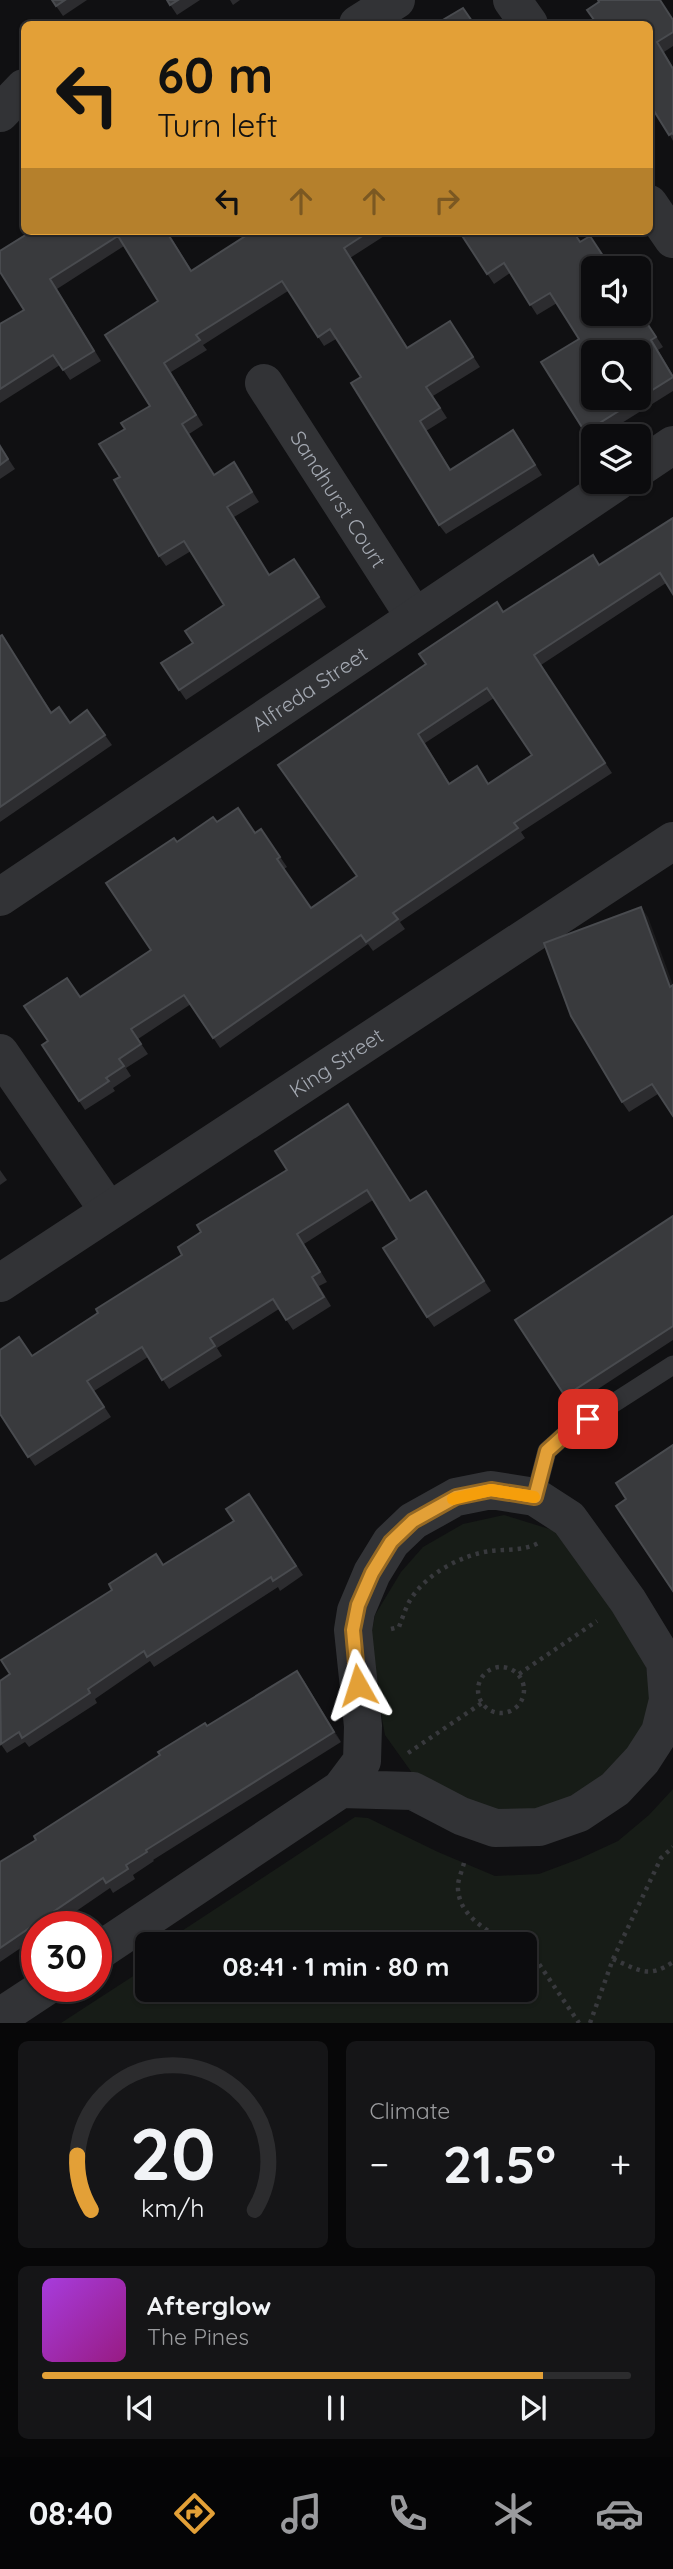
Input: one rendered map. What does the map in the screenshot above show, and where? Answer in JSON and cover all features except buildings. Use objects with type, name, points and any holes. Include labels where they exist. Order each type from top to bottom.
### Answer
[{"type":"street","points":[[363,21],[396,0]]},
{"type":"street","points":[[512,0],[527,21]]},
{"type":"street","points":[[0,113],[21,91]]},
{"type":"street","points":[[653,210],[673,239]]},
{"type":"street","name":"Sandhurst Court","points":[[264,383],[415,617]]},
{"type":"street","points":[[651,460],[673,445]]},
{"type":"street","name":"Alfreda Street","points":[[0,897],[599,494]]},
{"type":"street","name":"King Street","points":[[0,1283],[673,841]]},
{"type":"street","points":[[0,1054],[108,1210]]},
{"type":"street","points":[[112,1942],[341,1789],[362,1761],[363,1726],[353,1630],[356,1611],[372,1573],[391,1542],[413,1521],[456,1497],[491,1490],[535,1497],[569,1519],[628,1601],[665,1662],[668,1700],[660,1732],[642,1760],[615,1789],[579,1813],[539,1826],[495,1828],[461,1816],[413,1791],[341,1789]]},
{"type":"street","points":[[0,2017],[23,2002]]},
{"type":"lane","points":[[535,1497],[547,1451],[567,1433],[673,1365]]},
{"type":"path","points":[[383,1627],[392,1630],[399,1628],[410,1601],[426,1583],[452,1563],[487,1551],[530,1548],[549,1537]]},
{"type":"path","points":[[519,1674],[602,1618]]},
{"type":"path","points":[[505,1667],[519,1674],[524,1689],[520,1703],[501,1713],[487,1709],[478,1689],[480,1681],[490,1670],[505,1667]]},
{"type":"path","points":[[401,1758],[482,1703]]},
{"type":"path","points":[[590,2023],[614,1959],[661,1858],[673,1847]]},
{"type":"path","points":[[464,1863],[458,1885],[463,1906],[472,1920],[490,1932]]},
{"type":"path","points":[[614,1959],[645,1973],[660,1970],[673,1962]]},
{"type":"path","points":[[537,1964],[579,2023]]},
{"type":"shaded area","points":[[504,1515],[559,1532],[645,1659],[652,1706],[634,1759],[535,1822],[420,1784],[385,1735],[369,1647],[375,1615],[401,1572],[423,1547],[463,1524]]},
{"type":"shaded area","points":[[673,1789],[673,2023],[61,2023],[93,2002],[112,2002],[112,1990],[135,1975],[135,2002],[537,2002],[537,1932],[180,1932],[355,1817],[368,1818],[495,1876],[539,1874],[579,1859],[618,1841],[649,1815]]},
{"type":"slow traffic","points":[[453,1499],[491,1490],[534,1497]]},
{"type":"route","points":[[358,1685],[353,1630],[358,1605],[372,1573],[391,1542],[413,1521],[456,1497],[491,1490],[535,1497],[547,1451],[588,1419]]}]
